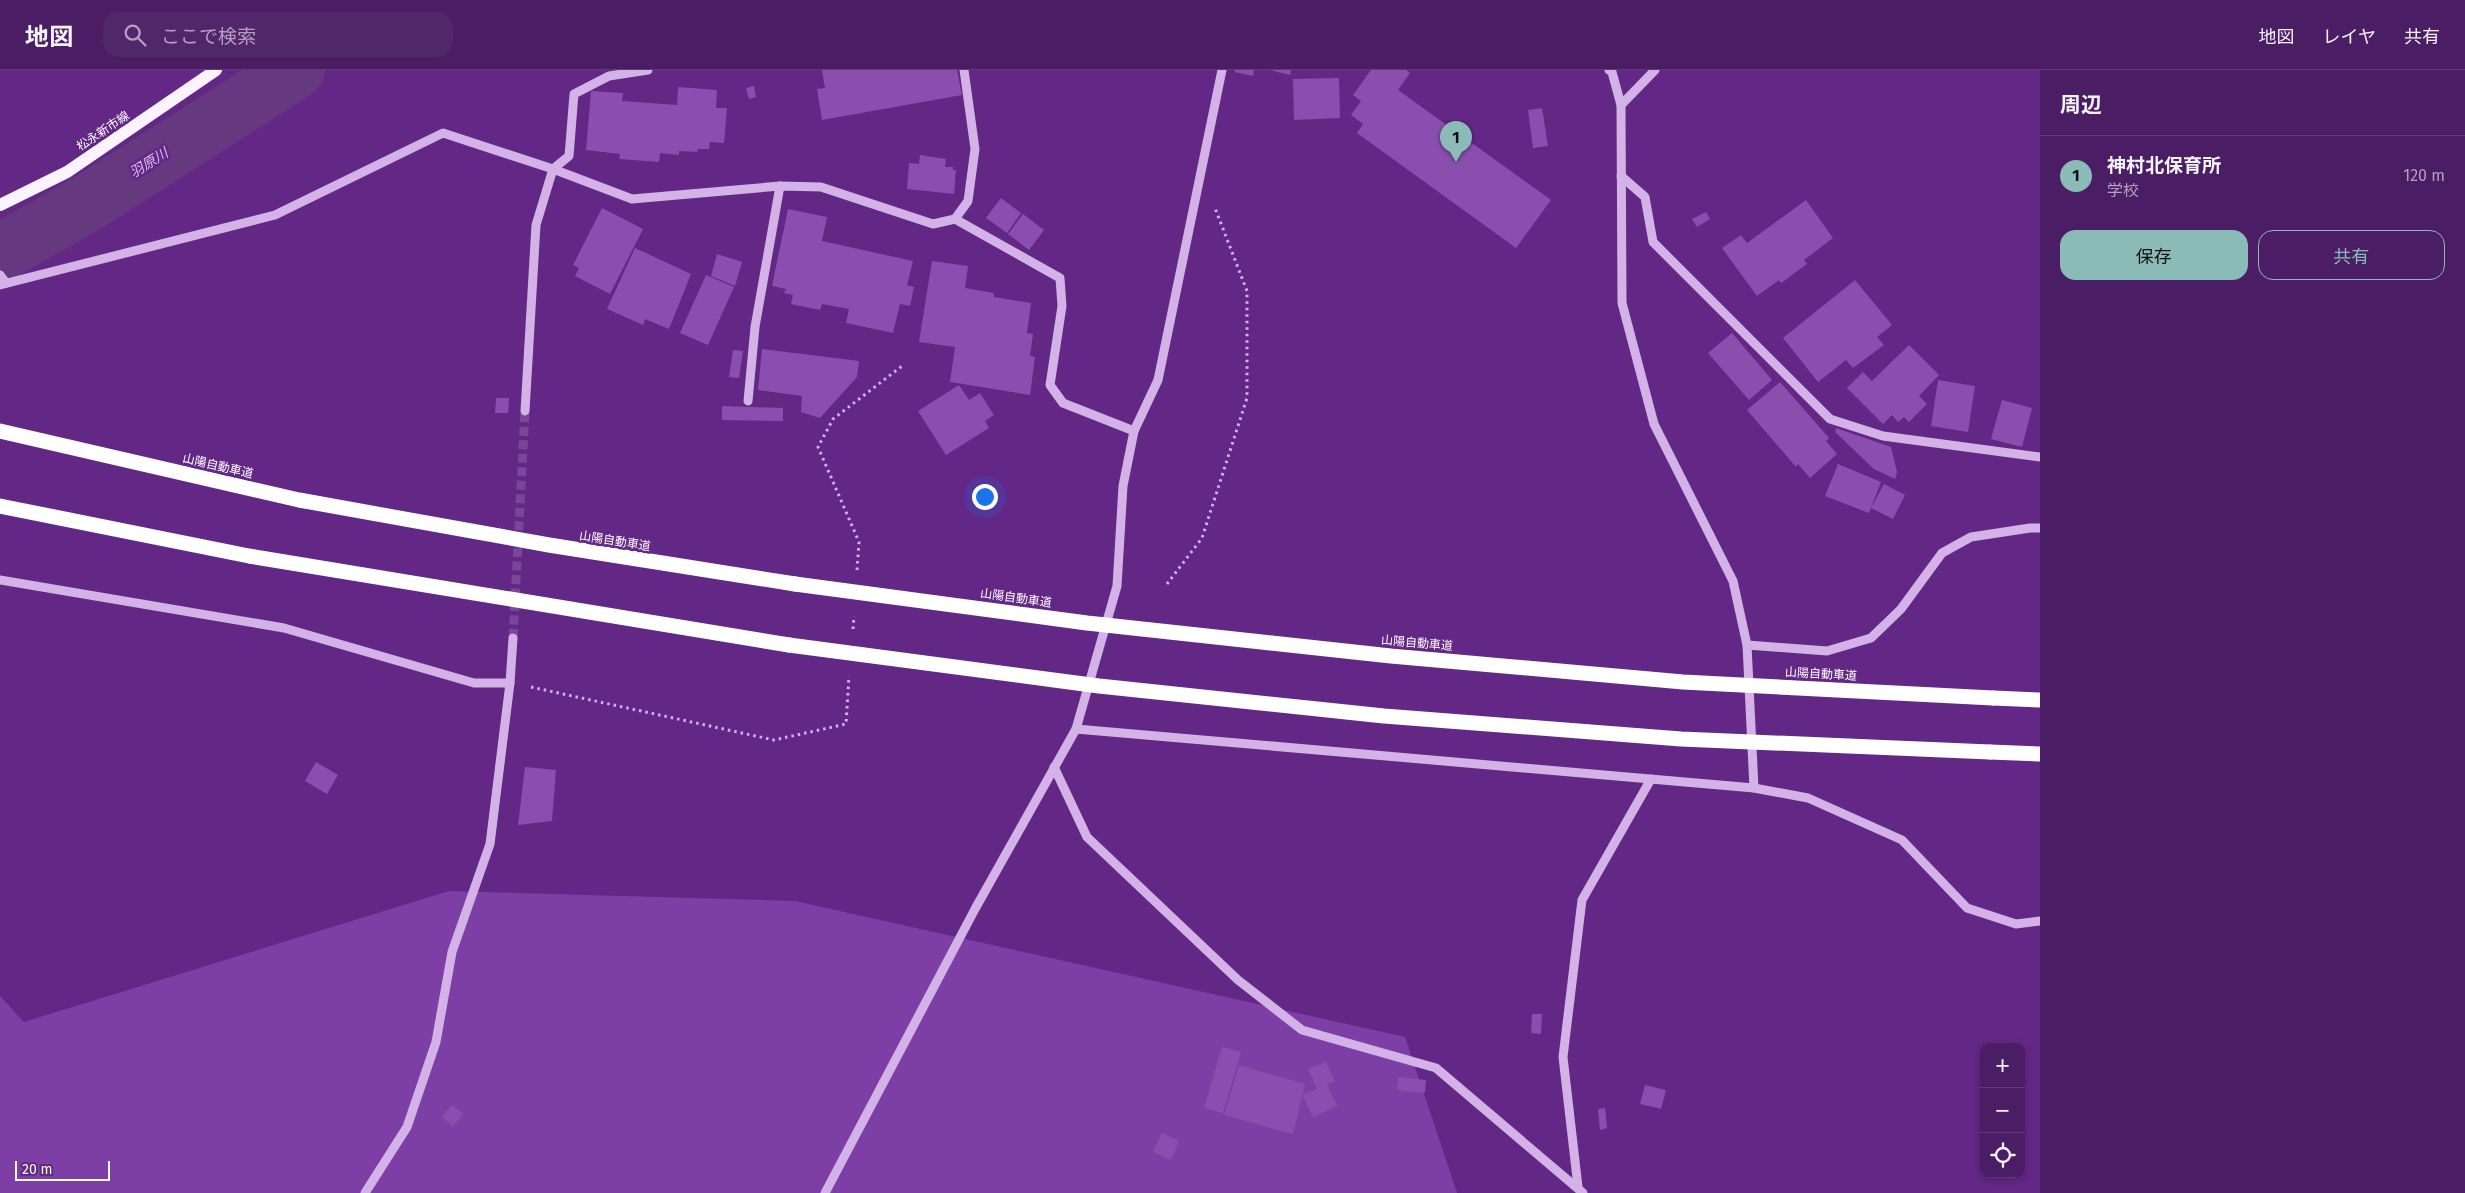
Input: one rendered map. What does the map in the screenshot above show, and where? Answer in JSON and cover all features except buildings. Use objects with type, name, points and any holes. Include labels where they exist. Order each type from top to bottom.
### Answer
[{"type":"highway","name":"山陽自動車道","points":[[0,432],[298,500],[549,545],[795,584],[1086,623],[1391,656],[1683,682],[2040,700]]},
{"type":"highway","points":[[0,506],[249,556],[789,645],[1099,686],[1384,716],[1681,739],[2040,754]]},
{"type":"main road","name":"松永新市線","points":[[0,205],[67,172],[216,70]]},
{"type":"street","points":[[525,411],[536,225],[553,169],[569,156],[574,94],[609,76],[648,70]]},
{"type":"street","points":[[0,274],[3,284],[275,215],[444,133],[553,169],[632,199],[780,186],[821,187],[933,224],[955,219],[968,201],[975,149],[964,70]]},
{"type":"street","points":[[825,1193],[975,909],[1076,729],[1117,586],[1123,486],[1134,431],[1158,380],[1222,70]]},
{"type":"street","points":[[1609,70],[1612,72],[1621,105],[1622,303],[1654,424],[1733,581],[1747,645],[1754,788]]},
{"type":"street","points":[[1621,105],[1655,70]]},
{"type":"street","points":[[1621,176],[1645,197],[1653,242],[1830,419],[1883,436],[2040,457]]},
{"type":"street","points":[[748,401],[755,327],[780,186]]},
{"type":"street","points":[[955,219],[1060,278],[1062,306],[1050,385],[1063,403],[1134,431]]},
{"type":"street","points":[[1747,645],[1827,651],[1871,638],[1901,609],[1942,553],[1971,537],[2040,528]]},
{"type":"street","points":[[0,580],[284,628],[474,683],[510,683]]},
{"type":"street","points":[[365,1193],[407,1127],[436,1042],[452,952],[490,844],[510,683],[513,638]]},
{"type":"street","points":[[1076,729],[1754,788],[1808,798],[1902,840],[1967,908],[2016,924],[2040,922]]},
{"type":"street","points":[[1054,767],[1087,837],[1245,986],[1302,1030],[1436,1068],[1581,1190]]},
{"type":"street","points":[[1581,1190],[1563,1057],[1582,900],[1651,779]]},
{"type":"path","points":[[1167,584],[1202,538],[1247,398],[1247,291],[1215,208],[1199,182]]},
{"type":"shaded area","points":[[449,891],[795,901],[1405,1037],[1457,1193],[0,1193],[0,996],[24,1022]]},
{"type":"waterway","name":"羽原川","points":[[0,253],[86,204],[296,70]]},
{"type":"tunnel","points":[[513,638],[525,411]]},
{"type":"place","name":"神村北保育所","points":[[1456,162]]}]
